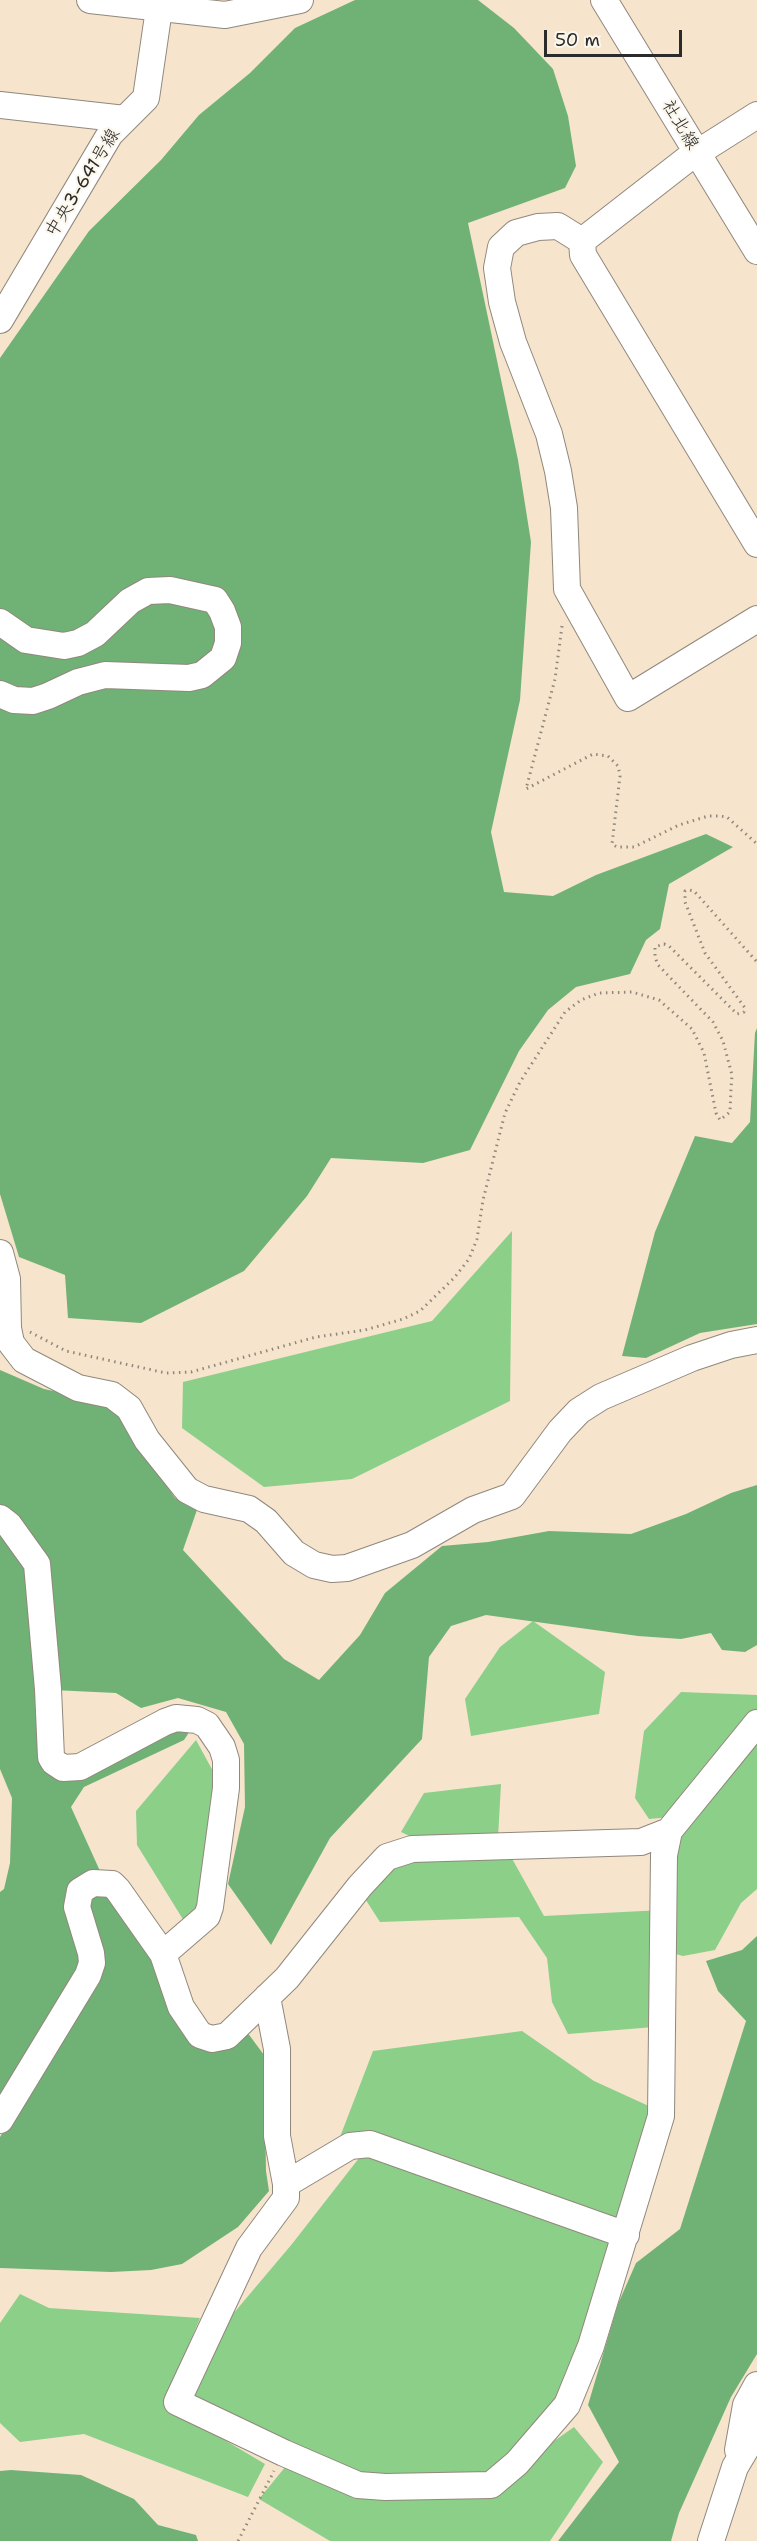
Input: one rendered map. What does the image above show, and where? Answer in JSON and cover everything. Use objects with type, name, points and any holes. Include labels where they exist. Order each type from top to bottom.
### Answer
[{"type":"street","points":[[90,0],[225,15],[250,4],[300,0]]},
{"type":"street","name":"社北線","points":[[604,0],[757,250]]},
{"type":"street","name":"中央3-641号線","points":[[0,320],[110,134],[146,98],[159,9]]},
{"type":"street","points":[[0,105],[125,119]]},
{"type":"street","points":[[582,241],[697,153],[757,116]]},
{"type":"street","points":[[582,241],[558,226],[538,226],[516,233],[501,247],[497,268],[502,302],[513,342],[549,434],[558,471],[564,508],[567,589],[628,698],[757,620]]},
{"type":"street","points":[[582,241],[583,255],[757,544]]},
{"type":"street","points":[[0,622],[26,640],[64,646],[78,643],[95,634],[130,601],[148,591],[170,590],[215,600],[228,627],[228,643],[223,658],[202,675],[105,675],[78,682],[33,701],[14,700],[0,694]]},
{"type":"street","points":[[0,1253],[7,1279],[4,1329],[24,1360],[78,1388],[112,1395],[129,1408],[147,1440],[187,1490],[204,1499],[249,1509],[266,1521],[294,1553],[314,1565],[332,1569],[346,1568],[412,1545],[473,1510],[512,1496],[560,1431],[579,1411],[601,1397],[692,1358],[731,1345],[757,1340]]},
{"type":"street","points":[[0,1518],[9,1525],[37,1564],[48,1689],[51,1757],[54,1762],[63,1768],[80,1767],[156,1726],[176,1718],[197,1720],[207,1725],[222,1747],[226,1760],[226,1788],[210,1907],[207,1916],[163,1954]]},
{"type":"street","points":[[267,1997],[277,2049],[277,2136],[286,2184],[286,2198],[249,2248],[177,2402],[358,2485],[385,2487],[491,2485],[517,2463],[567,2405],[591,2346],[661,2116],[664,1855],[669,1831],[757,1723]]},
{"type":"street","points":[[0,2120],[90,1969],[91,1953],[76,1908],[80,1891],[93,1883],[111,1884],[118,1890],[163,1954],[181,2007],[200,2035],[212,2039],[227,2036],[287,1978],[360,1886],[387,1857],[412,1849],[640,1842],[669,1831]]},
{"type":"street","points":[[286,2184],[350,2146],[370,2144],[626,2235]]},
{"type":"street","points":[[711,2541],[735,2467],[746,2405],[757,2385]]},
{"type":"street","points":[[735,2467],[757,2430]]},
{"type":"path","points":[[562,622],[555,679],[526,789],[593,754],[608,756],[618,766],[620,776],[612,844],[617,847],[634,847],[679,825],[708,816],[727,817],[757,844]]},
{"type":"path","points":[[4,1329],[26,1329],[66,1351],[104,1360],[166,1373],[191,1372],[316,1337],[365,1330],[420,1311],[454,1278],[469,1259],[477,1239],[483,1200],[505,1113],[520,1082],[565,1012],[581,1000],[599,993],[632,992],[659,1000],[692,1029],[704,1053],[716,1113],[720,1120],[729,1112],[732,1082],[723,1041],[713,1022],[658,965],[655,947],[664,944],[669,946],[737,1014],[744,1012],[745,1008],[705,952],[685,902],[685,891],[689,890],[694,891],[757,962]]},
{"type":"path","points":[[238,2541],[284,2453]]},
{"type":"green space","points":[[355,0],[478,0],[514,28],[553,69],[568,116],[576,166],[565,188],[468,223],[518,460],[531,542],[520,700],[491,832],[504,892],[553,896],[596,875],[706,834],[733,847],[669,884],[660,929],[646,940],[630,974],[576,987],[548,1010],[519,1051],[470,1150],[423,1163],[331,1158],[307,1196],[244,1271],[141,1323],[68,1318],[65,1275],[19,1257],[0,1194],[0,358],[89,231],[161,160],[199,115],[250,73],[295,28]]},
{"type":"green space","points":[[757,1028],[757,1324],[700,1333],[646,1358],[622,1356],[655,1232],[695,1136],[732,1143],[750,1122]]},
{"type":"green space","points":[[512,1231],[510,1401],[352,1479],[264,1487],[182,1428],[183,1382],[432,1321]]},
{"type":"green space","points":[[0,1370],[44,1389],[110,1403],[175,1498],[198,1507],[183,1550],[284,1659],[319,1680],[360,1635],[385,1593],[442,1546],[488,1542],[549,1531],[631,1534],[686,1514],[731,1493],[757,1485],[757,1645],[745,1652],[722,1650],[711,1633],[681,1639],[638,1636],[486,1615],[451,1626],[429,1657],[422,1739],[330,1838],[271,1945],[228,1884],[245,1807],[244,1744],[226,1712],[178,1698],[141,1708],[116,1693],[53,1690],[40,1563],[0,1512]]},
{"type":"green space","points":[[0,1524],[32,1565],[48,1768],[162,1727],[188,1728],[188,1734],[184,1740],[84,1787],[71,1807],[100,1871],[81,1882],[88,1953],[0,2101],[0,1892],[4,1889],[10,1863],[12,1798],[0,1769]]},
{"type":"green space","points":[[533,1621],[605,1672],[599,1714],[471,1736],[465,1699],[500,1647]]},
{"type":"green space","points":[[681,1692],[757,1695],[757,1717],[670,1817],[649,1819],[635,1798],[644,1731]]},
{"type":"green space","points":[[757,1736],[757,1889],[741,1903],[715,1950],[683,1956],[672,1953],[676,1839]]},
{"type":"green space","points":[[196,1740],[214,1773],[204,1907],[184,1921],[137,1845],[136,1811]]},
{"type":"green space","points":[[501,1784],[498,1837],[416,1839],[401,1832],[424,1793]]},
{"type":"green space","points":[[510,1855],[544,1916],[663,1910],[654,2027],[568,2034],[552,2002],[547,1958],[519,1917],[380,1922],[362,1894],[408,1857]]},
{"type":"green space","points":[[103,1887],[134,1922],[196,2043],[247,2032],[264,2055],[266,2171],[269,2191],[238,2227],[182,2264],[151,2270],[111,2272],[0,2268],[0,2137],[91,1977],[82,1901]]},
{"type":"green space","points":[[757,1936],[757,2354],[731,2397],[679,2513],[671,2541],[558,2541],[619,2462],[588,2405],[618,2304],[636,2263],[680,2229],[746,2021],[718,1991],[706,1961],[742,1950]]},
{"type":"green space","points":[[522,2031],[594,2081],[651,2107],[621,2225],[340,2137],[373,2051]]},
{"type":"green space","points":[[370,2144],[626,2235],[544,2434],[496,2482],[574,2427],[603,2462],[550,2541],[330,2541],[259,2499],[286,2466],[358,2485],[188,2399],[222,2327],[292,2244]]},
{"type":"green space","points":[[20,2294],[49,2308],[200,2318],[164,2404],[265,2464],[248,2497],[84,2434],[20,2442],[0,2423],[0,2323]]},
{"type":"green space","points":[[0,2471],[81,2475],[134,2499],[158,2525],[196,2535],[198,2541],[0,2541]]}]
